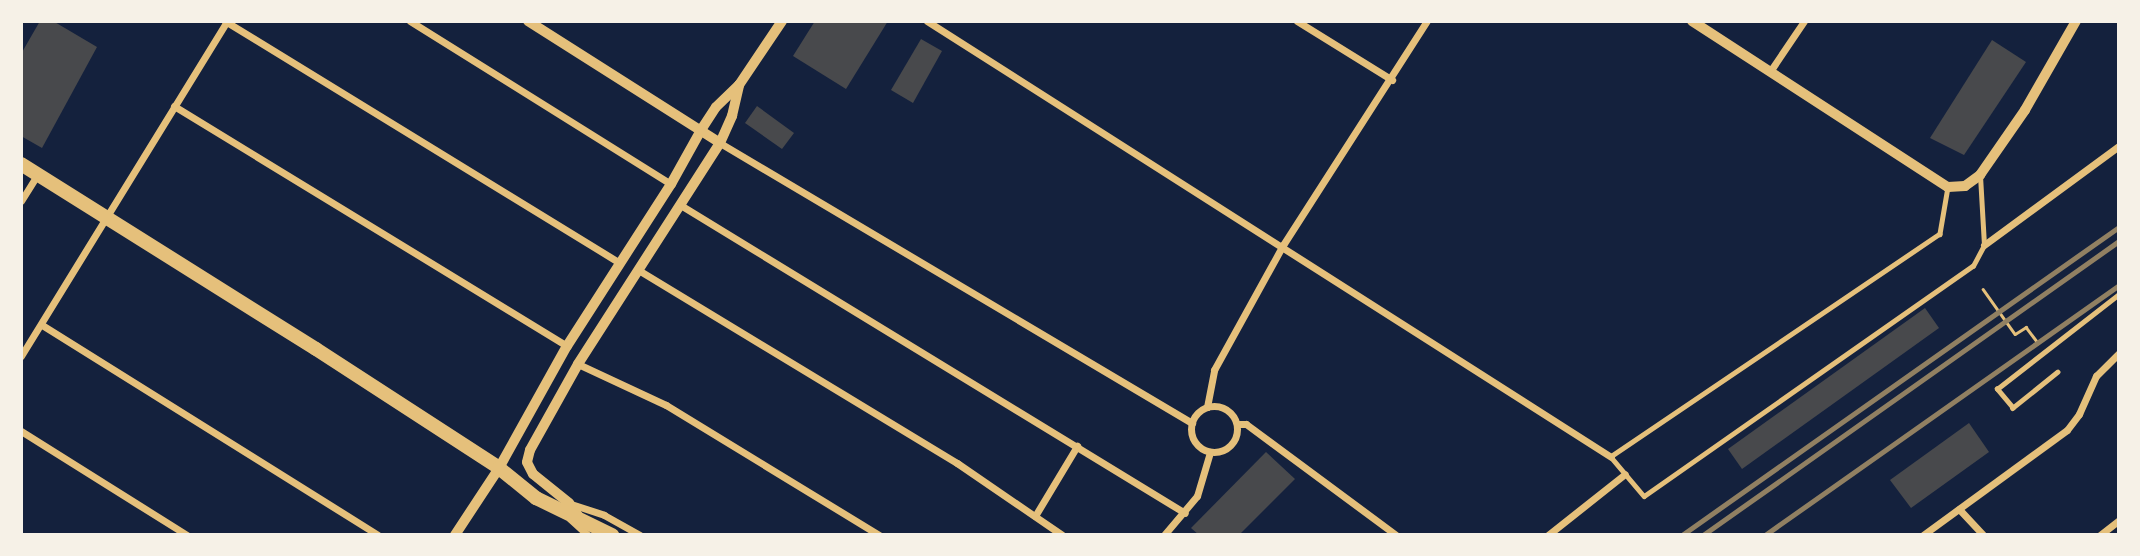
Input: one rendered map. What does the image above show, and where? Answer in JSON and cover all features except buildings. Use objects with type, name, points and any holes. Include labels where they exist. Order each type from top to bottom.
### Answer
[{"type":"highway","points":[[21,164],[499,468],[536,498],[567,508],[593,531],[612,535]]},
{"type":"street","points":[[21,356],[42,326],[226,21],[620,262]]},
{"type":"street","points":[[410,21],[671,184]]},
{"type":"street","points":[[528,21],[720,143],[1192,423]]},
{"type":"street","points":[[455,535],[499,468],[567,346],[671,184],[701,130],[716,107],[739,85],[782,21]]},
{"type":"street","points":[[927,21],[1283,245],[1611,457]]},
{"type":"street","points":[[1297,21],[1392,80]]},
{"type":"street","points":[[1210,452],[1193,438],[1192,423],[1207,407],[1214,370],[1283,245],[1392,80],[1427,21]]},
{"type":"street","points":[[1692,21],[1948,187],[1965,186],[1980,175],[2025,110],[2076,21]]},
{"type":"street","points":[[1771,70],[1804,21]]},
{"type":"street","points":[[593,531],[533,474],[527,462],[530,450],[578,364],[720,143],[732,116],[739,85]]},
{"type":"street","points":[[174,106],[567,346]]},
{"type":"street","points":[[1984,245],[2119,146]]},
{"type":"street","points":[[21,201],[37,174]]},
{"type":"street","points":[[682,206],[1185,513]]},
{"type":"street","points":[[640,271],[957,463],[1062,535]]},
{"type":"street","points":[[42,326],[378,535]]},
{"type":"street","points":[[1923,535],[2067,430],[2079,414],[2096,376],[2119,353]]},
{"type":"street","points":[[578,364],[667,405],[879,535]]},
{"type":"street","points":[[1207,407],[1222,407],[1237,424],[1246,424],[1396,535]]},
{"type":"street","points":[[1210,452],[1231,445],[1235,439],[1237,424]]},
{"type":"street","points":[[21,431],[187,535]]},
{"type":"street","points":[[1035,516],[1077,446]]},
{"type":"street","points":[[1164,535],[1197,496],[1210,452]]},
{"type":"street","points":[[1548,535],[1625,474]]},
{"type":"street","points":[[567,508],[604,515],[640,535]]},
{"type":"street","points":[[1959,509],[1983,535]]},
{"type":"street","points":[[2100,535],[2119,520]]},
{"type":"lane","points":[[1948,187],[1941,234],[1611,457],[1644,496],[1973,266],[1984,245],[1980,175]]},
{"type":"lane","points":[[2058,372],[2013,408],[1997,389],[2119,294]]},
{"type":"path","points":[[1983,289],[2015,334],[2026,327],[2042,349]]},
{"type":"railway","points":[[1682,535],[2119,227]]},
{"type":"railway","points":[[1703,535],[2119,241]]},
{"type":"railway","points":[[1765,535],[2119,285]]}]
